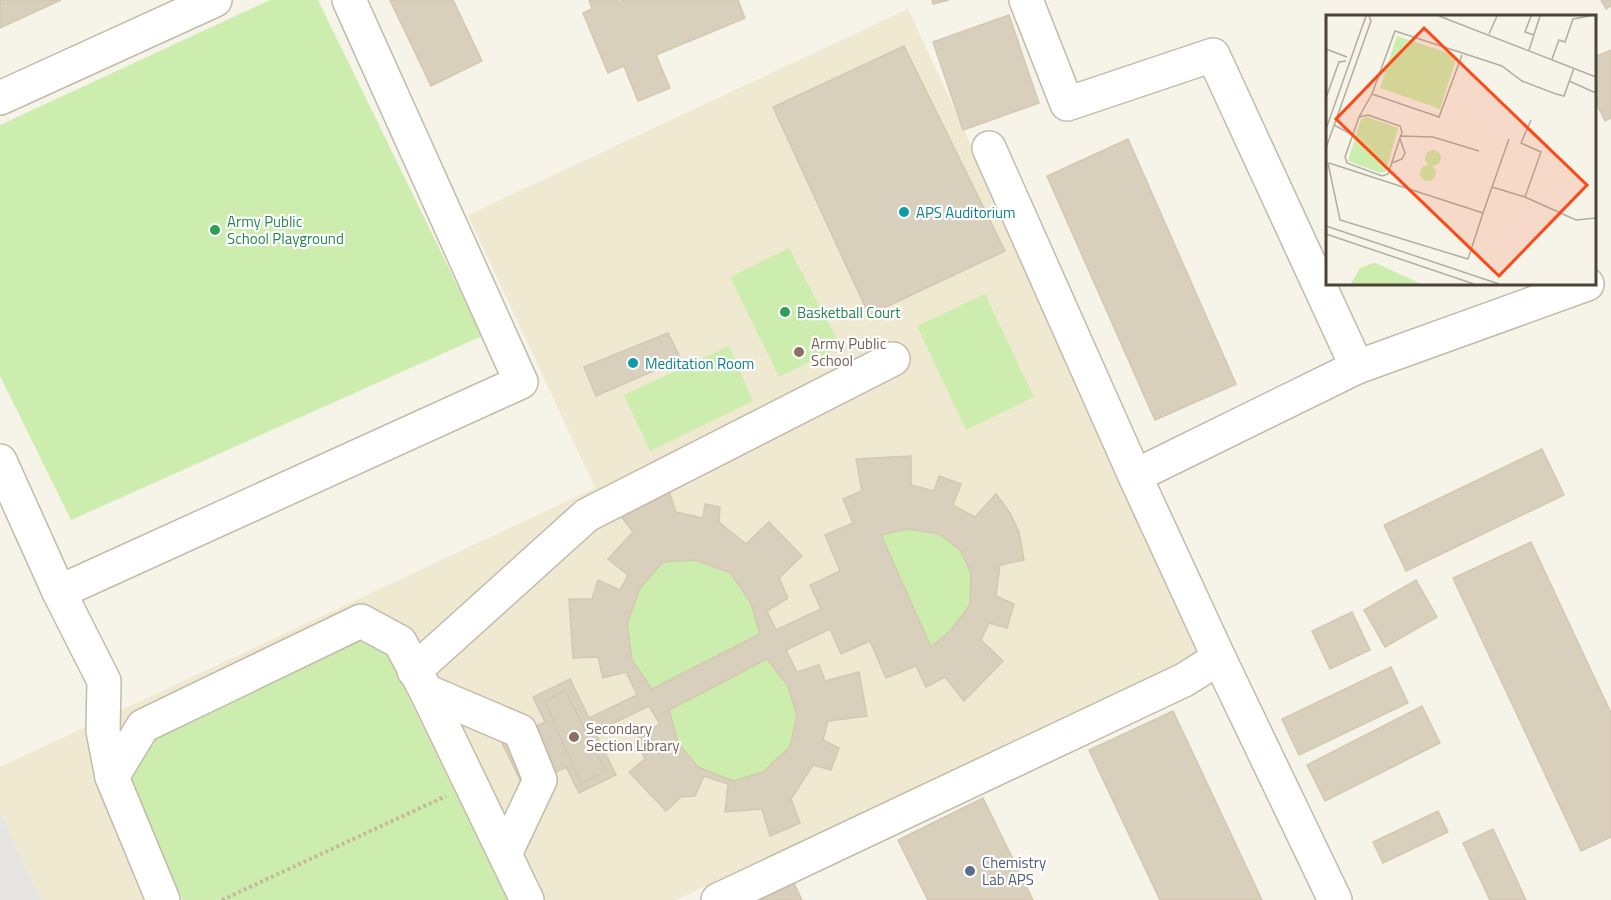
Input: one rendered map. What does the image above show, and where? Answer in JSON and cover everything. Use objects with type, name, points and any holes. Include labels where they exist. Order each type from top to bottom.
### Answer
[{"type":"lane","points":[[0,98],[215,0]]},
{"type":"lane","points":[[59,592],[521,382],[349,0]]},
{"type":"lane","points":[[1026,0],[1067,104],[1213,55],[1357,367]]},
{"type":"lane","points":[[989,148],[1135,476],[1335,900]]},
{"type":"lane","points":[[1596,280],[1611,275]]},
{"type":"lane","points":[[1135,476],[1357,367],[1584,285]]},
{"type":"lane","points":[[420,681],[587,515],[893,359]]},
{"type":"lane","points":[[0,461],[59,592],[104,681],[103,731],[112,777],[163,900]]},
{"type":"lane","points":[[112,777],[143,726],[361,621],[400,642],[526,900]]},
{"type":"lane","points":[[718,900],[1173,685],[1219,658]]},
{"type":"lane","points":[[420,681],[520,730],[540,780],[505,854]]},
{"type":"path","points":[[222,900],[471,784]]},
{"type":"shaded area","name":"Army Public School","points":[[908,9],[1206,652],[676,900],[41,900],[0,812],[0,767],[595,488],[468,215]]},
{"type":"shaded area","points":[[0,812],[41,900],[0,900]]},
{"type":"green space","name":"Army Public School Playground","points":[[270,0],[318,0],[482,336],[71,520],[0,376],[0,125]]},
{"type":"green space","name":"Basketball Court","points":[[789,248],[841,347],[779,377],[730,277]]},
{"type":"green space","points":[[985,294],[1034,397],[966,430],[917,326]]},
{"type":"green space","points":[[729,346],[753,401],[650,451],[624,395]]},
{"type":"green space","points":[[908,529],[939,534],[960,550],[971,573],[970,605],[951,630],[931,647],[881,535]]},
{"type":"green space","points":[[695,560],[731,573],[751,603],[760,634],[652,689],[632,660],[627,624],[640,588],[663,562]]},
{"type":"green space","points":[[359,639],[388,655],[507,900],[183,900],[128,778],[149,741]]},
{"type":"green space","points":[[767,659],[788,686],[797,716],[790,747],[763,772],[733,781],[698,767],[678,743],[669,710]]},
{"type":"building","points":[[0,0],[61,0],[0,28]]},
{"type":"building","points":[[390,0],[453,0],[482,61],[431,86]]},
{"type":"building","points":[[589,0],[617,0],[618,2],[624,0],[738,0],[745,18],[656,55],[670,88],[638,101],[624,66],[608,73],[583,13],[592,9]]},
{"type":"building","points":[[932,0],[949,0],[933,4]]},
{"type":"building","points":[[1601,0],[1611,0],[1611,6],[1606,9]]},
{"type":"building","points":[[1009,15],[1039,103],[963,130],[933,42]]},
{"type":"building","name":"APS Auditorium","points":[[904,46],[1005,251],[869,315],[773,107]]},
{"type":"building","points":[[1611,50],[1611,118],[1605,121],[1596,102],[1596,56]]},
{"type":"building","points":[[1128,139],[1236,384],[1155,420],[1047,176]]},
{"type":"building","name":"Meditation Room","points":[[668,333],[681,359],[596,396],[584,367]]},
{"type":"building","points":[[1542,449],[1564,495],[1406,571],[1384,525]]},
{"type":"building","points":[[911,456],[911,485],[934,491],[939,476],[961,484],[953,505],[975,517],[996,494],[1010,513],[1019,532],[1024,560],[1000,565],[996,596],[1014,604],[1007,628],[989,623],[981,640],[1003,661],[964,701],[945,677],[926,687],[916,666],[886,678],[870,641],[841,654],[830,629],[786,650],[797,672],[819,665],[825,681],[859,672],[867,716],[828,721],[823,740],[839,748],[831,770],[813,765],[791,799],[800,823],[770,836],[762,809],[725,812],[728,784],[704,776],[695,796],[681,797],[666,811],[629,772],[645,759],[636,739],[660,724],[649,706],[595,732],[616,775],[579,793],[566,767],[524,788],[502,743],[545,722],[533,697],[570,679],[589,718],[637,695],[626,672],[603,678],[598,657],[573,658],[569,599],[592,599],[598,580],[620,590],[628,575],[608,559],[633,532],[616,510],[667,485],[676,512],[703,518],[705,504],[720,507],[719,522],[746,544],[769,522],[802,556],[779,578],[788,598],[767,611],[776,630],[821,609],[810,585],[840,571],[825,535],[853,523],[843,499],[862,491],[856,459]],"holes":[[[908,529],[939,534],[960,550],[971,573],[970,605],[951,630],[931,647],[881,535]],[[695,560],[731,573],[751,603],[760,634],[652,689],[632,660],[627,624],[640,588],[663,562]],[[767,659],[788,686],[797,716],[790,747],[763,772],[733,781],[698,767],[678,743],[669,710]]]},
{"type":"building","points":[[1531,542],[1611,713],[1611,837],[1581,851],[1453,578]]},
{"type":"building","points":[[1416,580],[1437,617],[1385,647],[1364,610]]},
{"type":"building","points":[[1352,612],[1370,650],[1330,669],[1312,631]]},
{"type":"building","points":[[1391,667],[1408,703],[1299,755],[1282,719]]},
{"type":"building","name":"Secondary Section Library","points":[[565,690],[606,771],[581,784],[545,702]]},
{"type":"building","points":[[1422,706],[1440,743],[1325,801],[1307,765]]},
{"type":"building","points":[[1173,711],[1262,900],[1160,900],[1089,750]]},
{"type":"building","points":[[983,798],[1033,900],[928,900],[898,840]]},
{"type":"building","points":[[1438,811],[1448,832],[1383,863],[1373,842]]},
{"type":"building","points":[[1493,829],[1526,900],[1490,900],[1463,843]]},
{"type":"building","points":[[794,883],[802,900],[758,900]]},
{"type":"place","name":"APS Auditorium","points":[[904,212]]},
{"type":"place","name":"Army Public School Playground","points":[[215,230]]},
{"type":"place","name":"Basketball Court","points":[[785,312]]},
{"type":"place","name":"Army Public School","points":[[799,352]]},
{"type":"place","name":"Meditation Room","points":[[633,363]]},
{"type":"place","name":"Secondary Section Library","points":[[574,737]]},
{"type":"place","name":"Chemistry Lab APS","points":[[970,871]]}]
